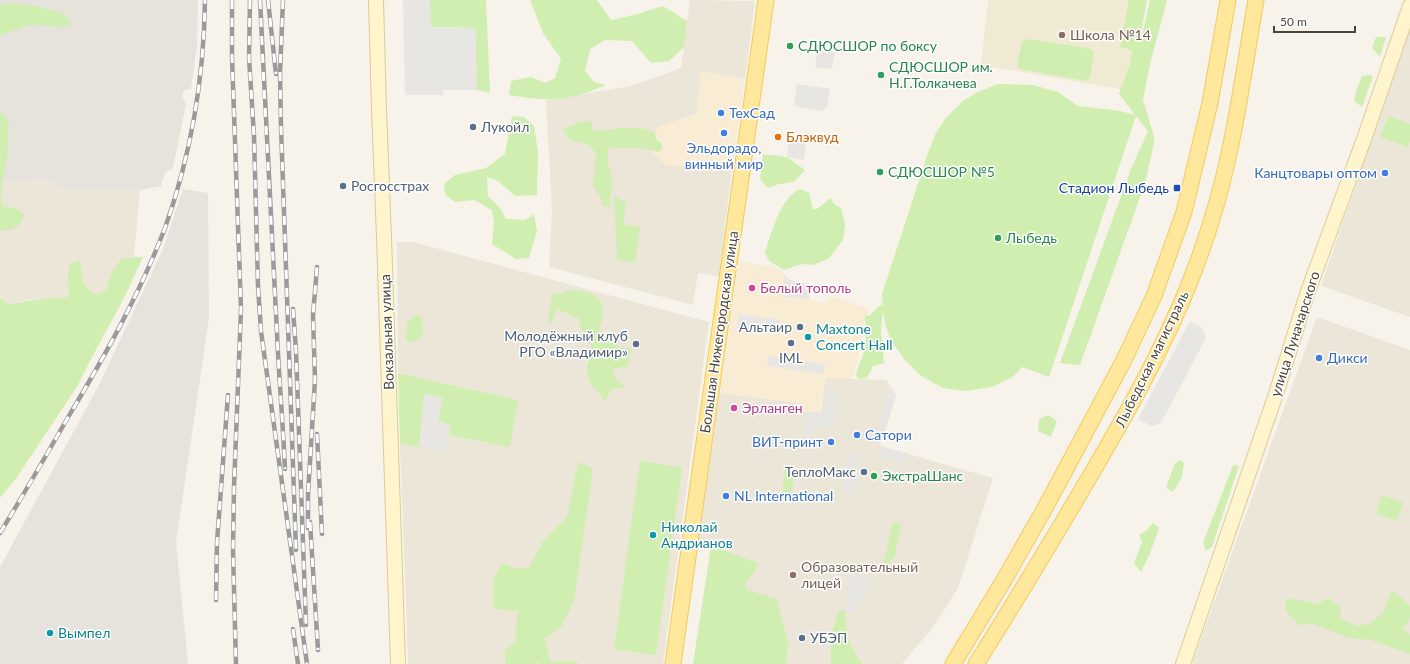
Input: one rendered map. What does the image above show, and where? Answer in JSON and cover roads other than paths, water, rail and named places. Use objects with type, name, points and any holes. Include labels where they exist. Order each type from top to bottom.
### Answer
[{"type":"main road","name":"Вокзальная улица","points":[[376,0],[398,664]]},
{"type":"main road","name":"Большая Нижегородская улица","points":[[673,664],[766,0]]},
{"type":"main road","name":"Лыбедская магистраль","points":[[953,664],[1004,580],[1045,508],[1124,360],[1154,296],[1184,212],[1210,103],[1228,0]]},
{"type":"main road","name":"Лыбедская магистраль","points":[[976,664],[1024,588],[1114,436],[1156,359],[1186,295],[1211,223],[1224,176],[1238,108],[1256,0]]},
{"type":"main road","name":"улица Луначарского","points":[[1183,664],[1277,391],[1307,294],[1364,139],[1410,6]]},
{"type":"railway","points":[[0,533],[97,369],[145,276],[165,228],[182,172],[194,116],[202,58],[205,0]]},
{"type":"railway","points":[[232,0],[232,57],[241,309],[233,551],[236,664]]},
{"type":"railway","points":[[250,0],[249,58],[254,136],[258,286],[261,331],[307,664]]},
{"type":"railway","points":[[260,0],[285,469]]},
{"type":"railway","points":[[268,0],[276,74]]},
{"type":"railway","points":[[283,0],[280,73],[281,127],[296,550]]},
{"type":"railway","points":[[308,528],[308,494],[315,380],[313,315],[317,267]]},
{"type":"railway","points":[[293,309],[296,351],[306,625]]},
{"type":"railway","points":[[216,600],[217,542],[228,395]]},
{"type":"railway","points":[[317,434],[322,534]]},
{"type":"railway","points":[[310,522],[318,650]]},
{"type":"railway","points":[[293,629],[298,664]]},
{"type":"place","name":"Школа №14","points":[[1062,35]]},
{"type":"place","name":"СДЮСШОР по боксу","points":[[790,46]]},
{"type":"place","name":"СДЮСШОР им. Н.Г.Толкачева","points":[[881,75]]},
{"type":"place","name":"ТехСад","points":[[721,113]]},
{"type":"place","name":"Лукойл","points":[[473,127]]},
{"type":"place","name":"Эльдорадо, винный мир","points":[[724,133]]},
{"type":"place","name":"Блэквуд","points":[[778,137]]},
{"type":"place","name":"СДЮСШОР №5","points":[[880,172]]},
{"type":"place","name":"Канцтовары оптом","points":[[1385,173]]},
{"type":"place","name":"Росгосстрах","points":[[343,186]]},
{"type":"place","name":"Стадион Лыбедь","points":[[1177,188]]},
{"type":"place","name":"Лыбедь","points":[[998,238]]},
{"type":"place","name":"Белый тополь","points":[[752,288]]},
{"type":"place","name":"Альтаир","points":[[800,327]]},
{"type":"place","name":"Maxtone Concert Hall","points":[[808,337]]},
{"type":"place","name":"IML","points":[[791,343]]},
{"type":"place","name":"Молодёжный клуб РГО «Владимир»","points":[[636,344]]},
{"type":"place","name":"Дикси","points":[[1319,358]]},
{"type":"place","name":"Эрланген","points":[[734,408]]},
{"type":"place","name":"Сатори","points":[[857,435]]},
{"type":"place","name":"ВИТ-принт","points":[[831,442]]},
{"type":"place","name":"ТеплоМакс","points":[[864,472]]},
{"type":"place","name":"ЭкстраШанс","points":[[874,476]]},
{"type":"place","name":"NL International","points":[[726,496]]},
{"type":"place","name":"Николай Андрианов","points":[[653,535]]},
{"type":"place","name":"Образовательный лицей","points":[[793,575]]},
{"type":"place","name":"Вымпел","points":[[50,633]]},
{"type":"place","name":"УБЭП","points":[[802,638]]}]
